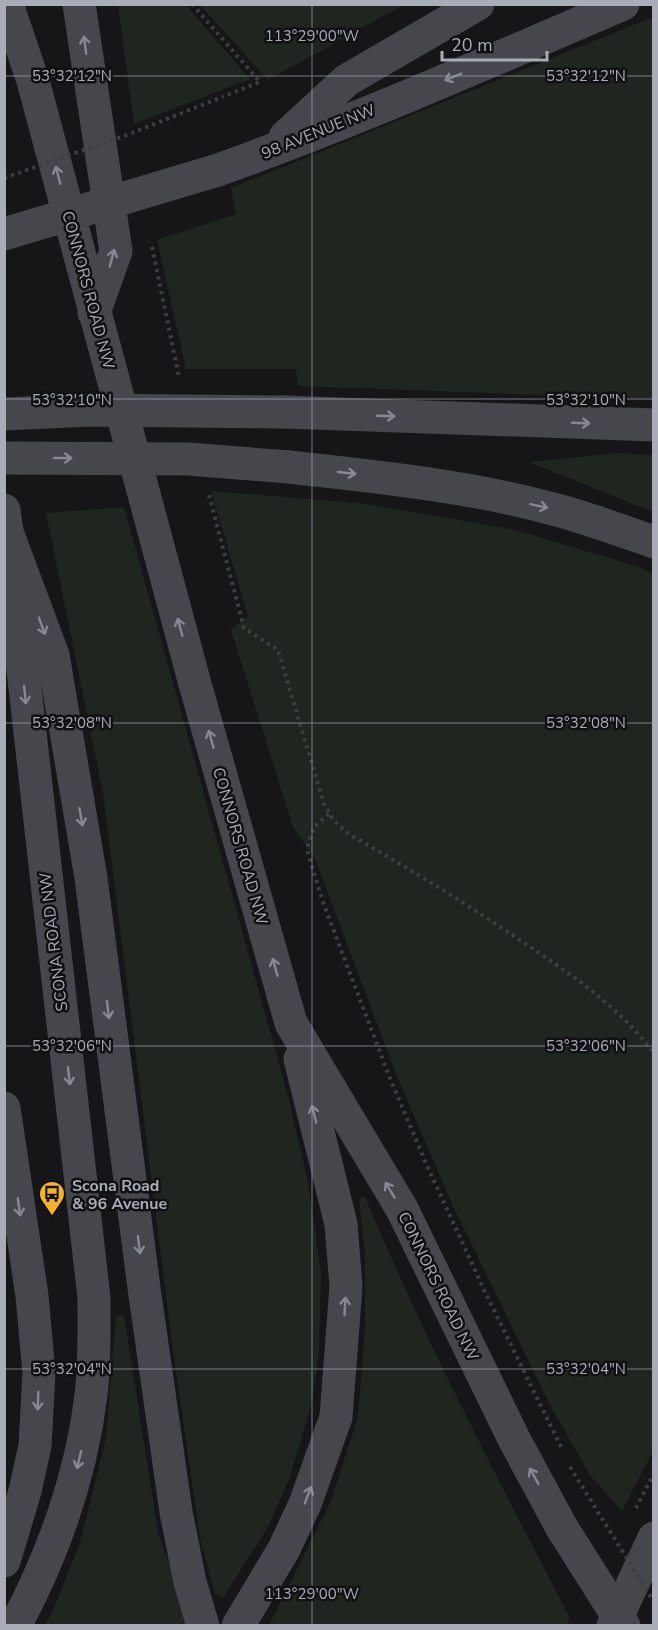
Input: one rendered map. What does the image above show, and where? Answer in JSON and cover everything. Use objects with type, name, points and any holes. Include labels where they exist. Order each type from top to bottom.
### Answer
[{"type":"main road","name":"CONNORS ROAD NW","points":[[7,4],[33,81],[195,684],[291,1023],[402,1209],[514,1439],[562,1528],[624,1626]]},
{"type":"main road","points":[[79,4],[116,251],[94,313]]},
{"type":"main road","points":[[271,151],[346,80],[478,4]]},
{"type":"main road","name":"98 AVENUE NW","points":[[4,234],[218,170],[271,151],[459,75],[623,4]]},
{"type":"main road","points":[[4,414],[91,410],[285,412],[654,425]]},
{"type":"main road","points":[[4,458],[188,459],[392,478],[475,492],[557,510],[654,542]]},
{"type":"main road","points":[[6,521],[53,655],[91,878],[176,1512],[190,1582],[203,1626]]},
{"type":"main road","name":"SCONA ROAD NW","points":[[6,521],[94,1298],[91,1394],[77,1470],[47,1563],[15,1626]]},
{"type":"main road","points":[[238,1626],[284,1549],[304,1504],[336,1416],[346,1286],[341,1224],[291,1023]]},
{"type":"main road","points":[[4,1108],[32,1296],[39,1373],[34,1446],[26,1491],[4,1561]]},
{"type":"main road","points":[[613,1626],[654,1538]]},
{"type":"path","points":[[4,178],[127,135],[260,82],[192,4]]},
{"type":"path","points":[[129,126],[132,137]]},
{"type":"path","points":[[152,245],[180,384]]},
{"type":"path","points":[[206,484],[244,628],[278,650],[318,785],[329,814],[341,829],[500,927],[562,970],[614,1010],[654,1053]]},
{"type":"path","points":[[329,814],[315,826],[308,844],[308,854],[324,905],[390,1076],[428,1168],[486,1294],[570,1467],[654,1602]]},
{"type":"shaded area","points":[[118,5],[186,5],[250,79],[134,124]]},
{"type":"shaded area","points":[[200,5],[403,5],[268,80]]},
{"type":"shaded area","points":[[653,17],[653,399],[298,386],[296,369],[186,369],[157,240],[236,214],[231,188]]},
{"type":"shaded area","points":[[619,453],[653,455],[653,512],[529,462]]},
{"type":"shaded area","points":[[211,491],[368,504],[515,530],[643,568],[653,575],[654,1449],[622,1511],[590,1475],[550,1405],[453,1206],[398,1079],[315,859],[293,827],[231,630],[248,616]]},
{"type":"shaded area","points":[[124,507],[288,1096],[308,1182],[321,1273],[319,1353],[312,1402],[290,1477],[269,1525],[223,1598],[215,1594],[200,1538],[172,1344],[103,793],[46,513]]},
{"type":"shaded area","points":[[365,1197],[437,1357],[570,1618],[567,1625],[269,1625],[331,1501],[358,1417],[365,1327],[365,1254],[359,1198]]},
{"type":"shaded area","points":[[124,1315],[158,1532],[190,1625],[44,1626],[52,1613],[80,1543],[106,1438],[116,1316]]},
{"type":"place","name":"Scona Road & 96 Avenue","points":[[52,1217]]}]
